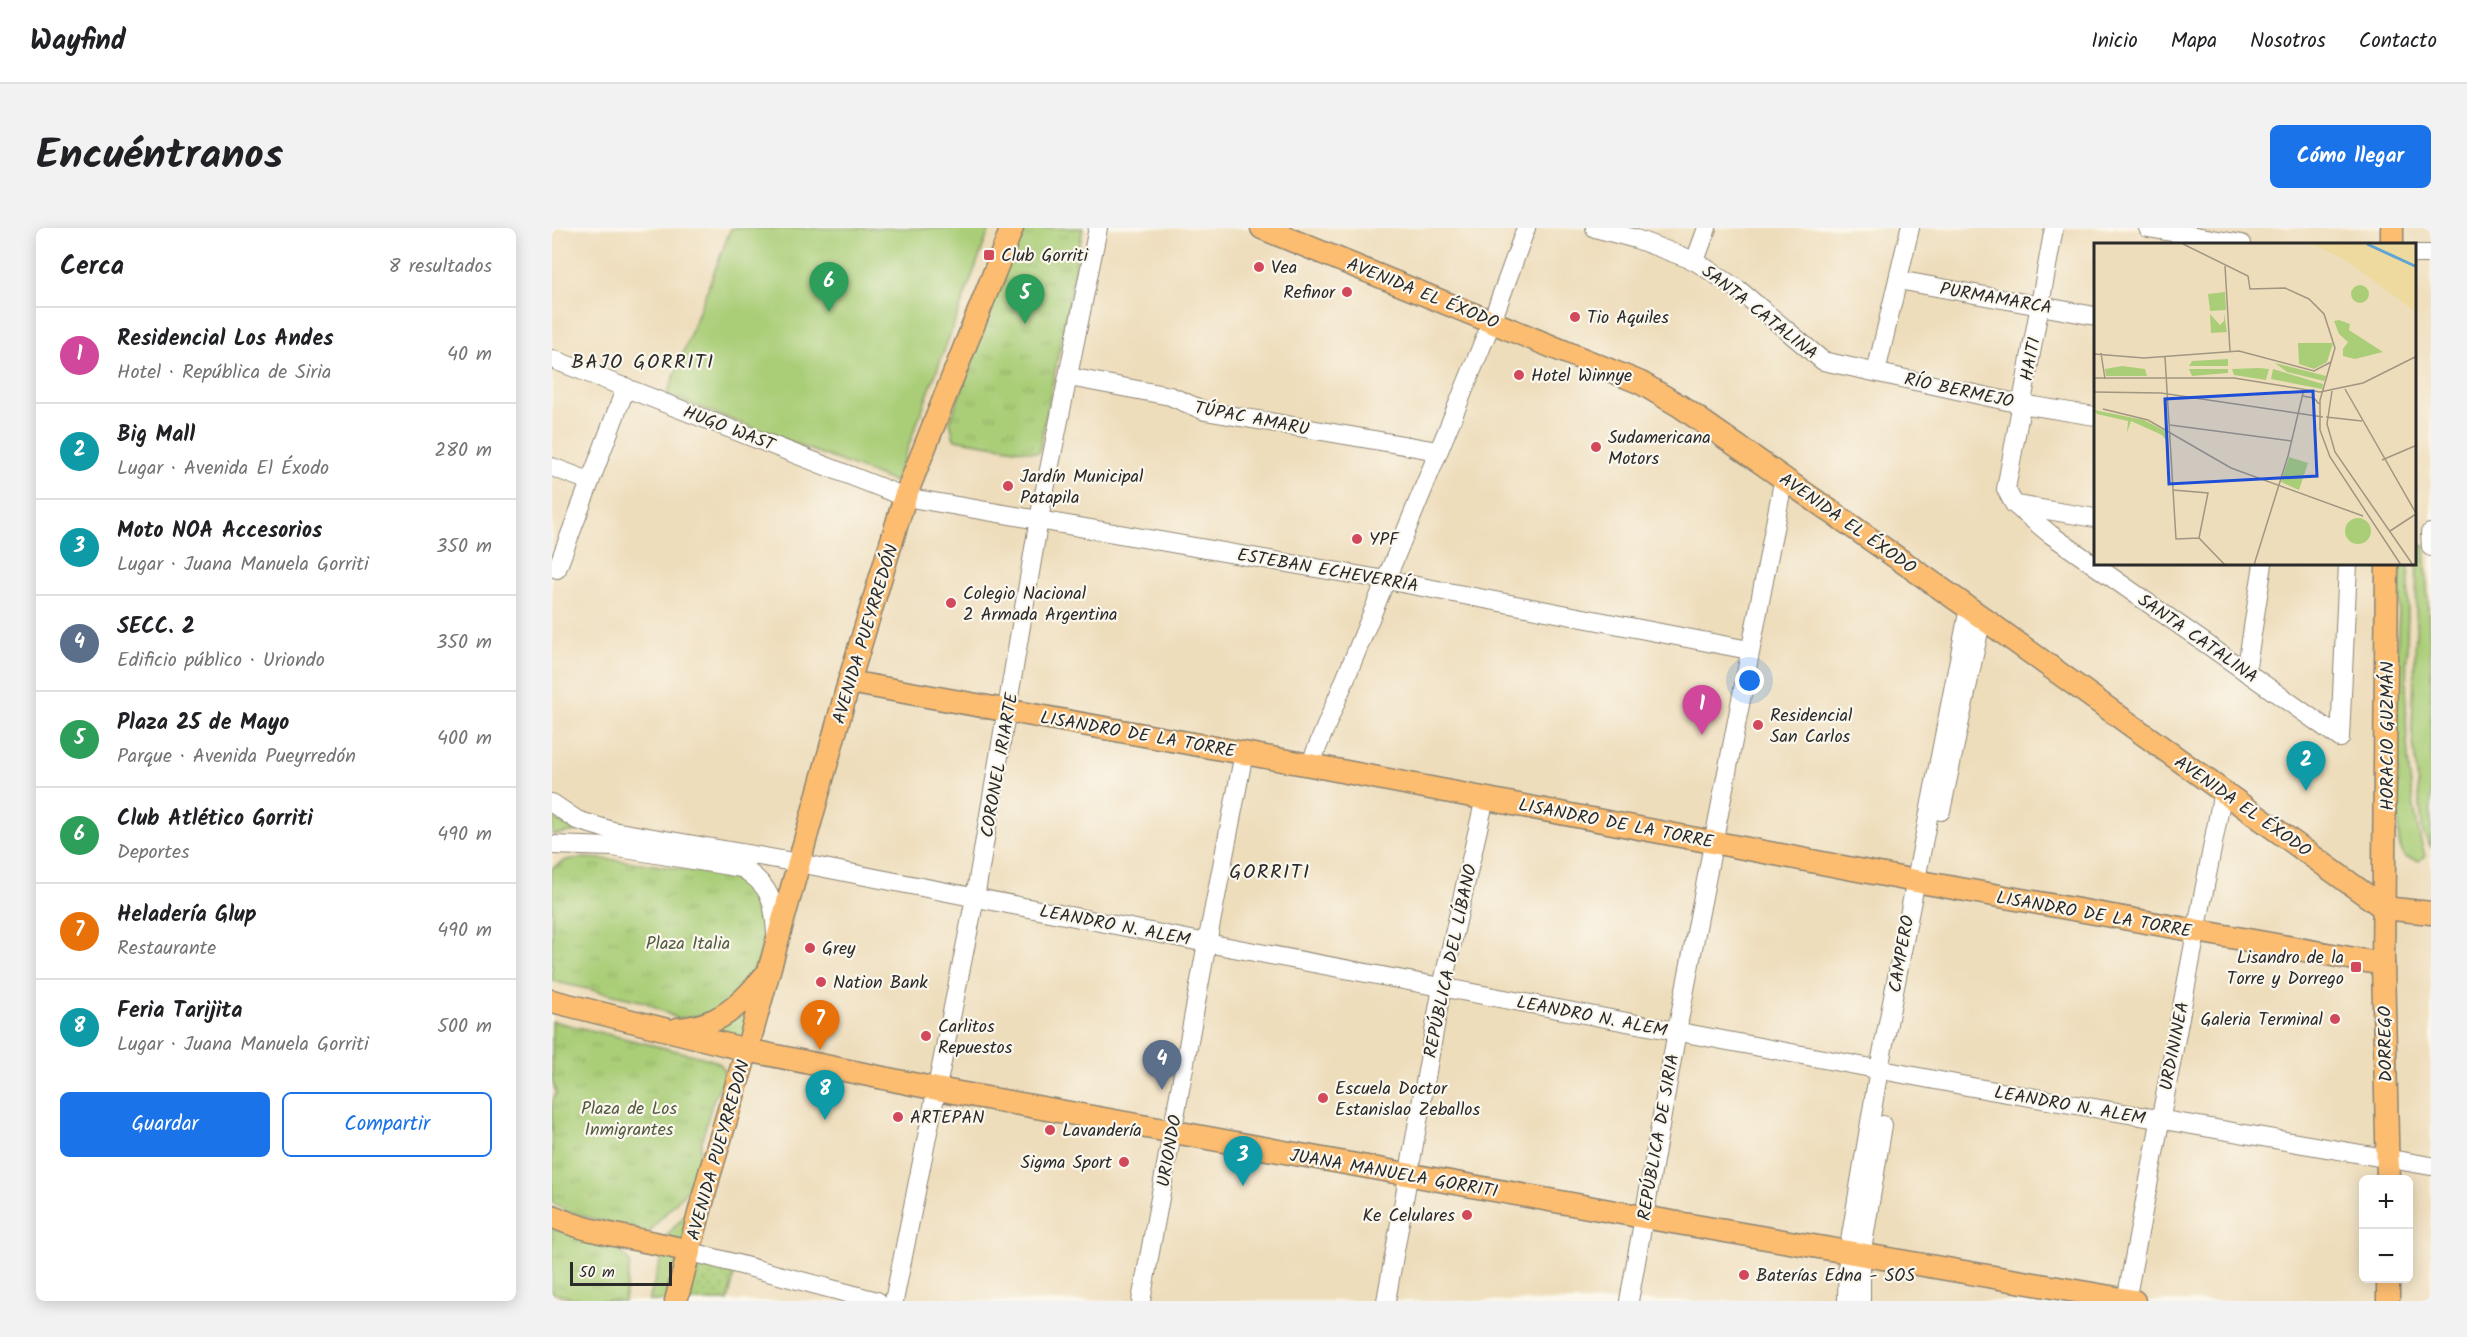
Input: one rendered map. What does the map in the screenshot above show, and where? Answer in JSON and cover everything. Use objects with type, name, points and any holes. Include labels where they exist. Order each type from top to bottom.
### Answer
[{"type":"main road","name":"AVENIDA PUEYRREDÓN","points":[[747,1050],[849,682],[905,497],[1012,228]]},
{"type":"main road","name":"AVENIDA EL ÉXODO","points":[[1262,228],[1641,382],[1784,477],[2384,908]]},
{"type":"main road","name":"HORACIO GUZMÁN","points":[[2384,908],[2387,566]]},
{"type":"main road","name":"LISANDRO DE LA TORRE","points":[[849,682],[1310,765],[1920,882],[2383,964]]},
{"type":"main road","points":[[2342,876],[2373,882],[2380,879],[2386,871]]},
{"type":"main road","points":[[2384,908],[2431,913]]},
{"type":"main road","name":"DORREGO","points":[[2384,908],[2383,964],[2388,1169]]},
{"type":"main road","points":[[665,1029],[691,1028],[724,1016],[745,1000],[767,974]]},
{"type":"main road","name":"JUANA MANUELA GORRITI","points":[[552,1001],[747,1050],[937,1089],[1643,1217],[2129,1300]]},
{"type":"main road","name":"AVENIDA PUEYRREDON","points":[[676,1301],[688,1251],[747,1050]]},
{"type":"main road","points":[[552,1216],[591,1230],[656,1241],[688,1251]]},
{"type":"main road","points":[[2388,1283],[2388,1301]]},
{"type":"street","name":"CORONEL IRIARTE","points":[[894,1301],[975,898],[1039,519],[1098,228]]},
{"type":"street","points":[[1310,765],[1492,321],[1524,234],[1537,228]]},
{"type":"street","name":"SANTA CATALINA","points":[[1595,228],[1636,239],[1695,261],[1738,290],[1823,361]]},
{"type":"street","points":[[1695,261],[1707,228]]},
{"type":"street","points":[[1876,372],[1910,228]]},
{"type":"street","name":"HAITI","points":[[2010,497],[2021,404],[2054,228]]},
{"type":"street","points":[[2148,228],[2236,243]]},
{"type":"street","name":"PURMAMARCA","points":[[1898,280],[2094,316]]},
{"type":"street","name":"HUGO WAST","points":[[552,359],[905,497]]},
{"type":"street","name":"RÍO BERMEJO","points":[[1823,361],[2021,404],[2094,416]]},
{"type":"street","name":"TÚPAC AMARU","points":[[1069,377],[1170,396],[1204,411],[1438,451]]},
{"type":"street","points":[[555,568],[626,387]]},
{"type":"street","points":[[552,467],[589,482]]},
{"type":"street","name":"REPÚBLICA DE SIRIA","points":[[1629,1301],[1677,1031],[1784,477]]},
{"type":"street","name":"ESTEBAN ECHEVERRÍA","points":[[905,497],[1386,580],[1749,650]]},
{"type":"street","points":[[2010,497],[2094,518]]},
{"type":"street","name":"SANTA CATALINA","points":[[2010,497],[2050,534],[2094,565]]},
{"type":"street","name":"SANTA CATALINA","points":[[2096,566],[2340,738],[2348,566]]},
{"type":"street","points":[[2247,672],[2263,566]]},
{"type":"street","name":"CAMPERO","points":[[1847,1301],[1885,1070],[1920,882],[1975,613]]},
{"type":"street","name":"URIONDO","points":[[1142,1301],[1244,753]]},
{"type":"street","name":"URDININEA","points":[[2129,1300],[2159,1121],[2223,791]]},
{"type":"street","name":"REPÚBLICA DEL LÍBANO","points":[[1386,1301],[1442,987],[1485,798]]},
{"type":"street","name":"LEANDRO N. ALEM","points":[[552,803],[577,820],[599,828],[799,863],[1207,943],[2159,1121],[2388,1169],[2431,1166]]},
{"type":"street","points":[[552,845],[613,848],[742,868],[759,879],[768,890],[774,910],[776,943]]},
{"type":"street","points":[[688,1251],[878,1301]]},
{"type":"street","name":"CAMPERO","points":[[1855,1254],[1861,1301]]},
{"type":"green space","points":[[731,228],[990,228],[895,482],[667,395]]},
{"type":"green space","points":[[1020,228],[1083,228],[1039,453],[954,439],[950,421]]},
{"type":"green space","points":[[2417,545],[2425,546],[2431,668],[2431,847],[2423,833],[2412,731]]},
{"type":"green space","points":[[2401,566],[2409,566],[2407,748],[2416,820],[2425,856],[2419,861],[2404,857],[2399,843],[2396,678]]},
{"type":"green space","points":[[552,818],[576,831],[552,835]]},
{"type":"green space","name":"Plaza Italia","points":[[581,858],[624,861],[714,874],[740,882],[750,889],[761,911],[762,951],[753,973],[720,1012],[678,1019],[645,1002],[552,981],[552,868],[566,860]]},
{"type":"green space","points":[[749,1007],[744,1038],[707,1028]]},
{"type":"green space","name":"Plaza de Los Inmigrantes","points":[[552,1021],[702,1057],[716,1061],[723,1068],[724,1079],[708,1117],[695,1176],[688,1188],[649,1233],[567,1212],[552,1202],[552,1102],[556,1093],[552,1079]]},
{"type":"green space","points":[[690,1210],[683,1243],[666,1236]]},
{"type":"green space","points":[[552,1229],[609,1245],[621,1251],[630,1263],[624,1301],[588,1301],[552,1293]]},
{"type":"green space","points":[[662,1255],[678,1257],[667,1301],[649,1301]]},
{"type":"green space","points":[[712,1265],[735,1270],[728,1301],[688,1301],[693,1277],[700,1269]]},
{"type":"place","name":"Club Gorriti","points":[[989,255]]},
{"type":"place","name":"Vea","points":[[1259,267]]},
{"type":"place","name":"Refinor","points":[[1347,292]]},
{"type":"place","name":"Club Atlético Gorriti","points":[[829,312]]},
{"type":"place","name":"Tio Aquiles","points":[[1575,317]]},
{"type":"place","name":"Plaza 25 de Mayo","points":[[1025,324]]},
{"type":"place","name":"Hotel Winnye","points":[[1519,375]]},
{"type":"place","name":"Sudamericana Motors","points":[[1596,447]]},
{"type":"place","name":"Jardín Municipal Patapila","points":[[1008,486]]},
{"type":"place","name":"YPF","points":[[1357,539]]},
{"type":"place","name":"Colegio Nacional 2 Armada Argentina","points":[[951,603]]},
{"type":"place","name":"Residencial San Carlos","points":[[1758,725]]},
{"type":"place","name":"Residencial Los Andes","points":[[1702,735]]},
{"type":"place","name":"Big Mall","points":[[2306,791]]},
{"type":"place","name":"Grey","points":[[810,948]]},
{"type":"place","name":"Lisandro de la Torre y Dorrego","points":[[2356,967]]},
{"type":"place","name":"Nation Bank","points":[[821,982]]},
{"type":"place","name":"Galeria Terminal","points":[[2335,1019]]},
{"type":"place","name":"Carlitos Repuestos","points":[[926,1036]]},
{"type":"place","name":"Heladería Glup","points":[[820,1050]]},
{"type":"place","name":"SECC. 2","points":[[1162,1090]]},
{"type":"place","name":"Escuela Doctor Estanislao Zeballos","points":[[1323,1098]]},
{"type":"place","name":"ARTEPAN","points":[[898,1117]]},
{"type":"place","name":"Feria Tarijita","points":[[825,1120]]},
{"type":"place","name":"Lavandería","points":[[1050,1130]]},
{"type":"place","name":"Sigma Sport","points":[[1124,1162]]},
{"type":"place","name":"Moto NOA Accesorios","points":[[1243,1186]]},
{"type":"place","name":"Ke Celulares","points":[[1467,1215]]},
{"type":"place","name":"Baterías Edna - SOS","points":[[1744,1275]]},
{"type":"district","name":"BAJO GORRITI","points":[[643,361]]},
{"type":"district","name":"GORRITI","points":[[1270,871]]}]
